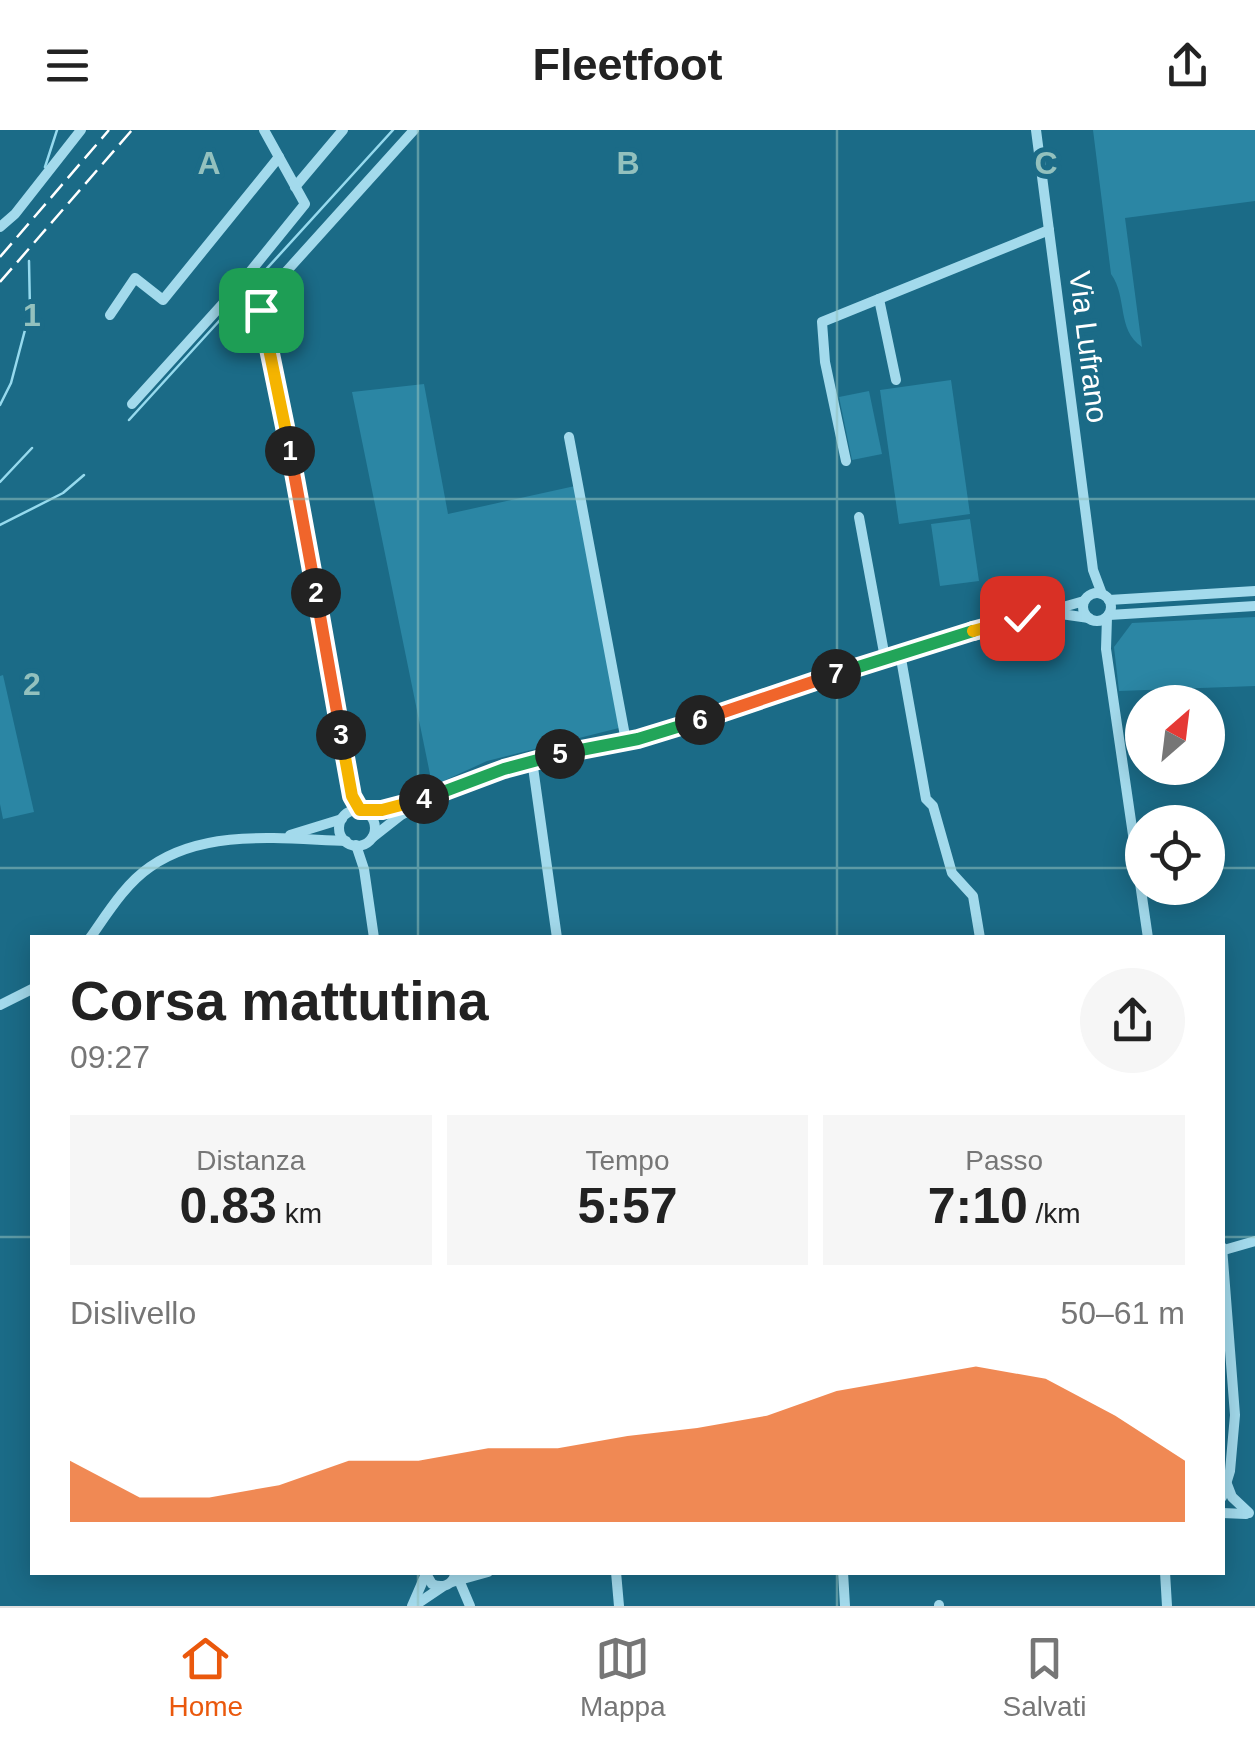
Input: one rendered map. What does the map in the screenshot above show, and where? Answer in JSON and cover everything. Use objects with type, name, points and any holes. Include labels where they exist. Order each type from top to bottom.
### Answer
[{"type":"street","points":[[0,227],[15,214],[81,130]]},
{"type":"street","points":[[132,404],[237,288],[305,204],[264,130]]},
{"type":"street","points":[[295,187],[343,130]]},
{"type":"street","points":[[360,841],[375,826],[352,796],[261,310],[264,298],[275,284],[414,130]]},
{"type":"street","name":"Via Lufrano","points":[[1036,130],[1093,570]]},
{"type":"street","points":[[110,315],[135,278],[163,300],[279,156]]},
{"type":"street","points":[[846,461],[824,362],[822,322],[1049,230]]},
{"type":"street","points":[[880,298],[896,380]]},
{"type":"street","points":[[569,437],[626,741]]},
{"type":"street","points":[[859,517],[885,658]]},
{"type":"street","points":[[1093,570],[1106,597],[1106,649],[1148,935]]},
{"type":"street","points":[[1093,570],[1084,610],[1106,649]]},
{"type":"street","points":[[275,839],[328,826],[363,811],[439,794],[532,760],[666,731],[900,653],[1048,613],[1087,598],[1255,591]]},
{"type":"street","points":[[1048,613],[1092,619],[1255,606]]},
{"type":"street","points":[[900,653],[926,799],[933,806],[952,873],[974,896],[980,935]]},
{"type":"street","points":[[532,760],[557,935]]},
{"type":"street","points":[[92,935],[134,880],[157,862],[209,842],[360,841],[439,794]]},
{"type":"street","points":[[352,796],[340,833],[360,841]]},
{"type":"street","points":[[360,841],[374,935]]},
{"type":"street","points":[[0,1005],[30,990]]},
{"type":"street","points":[[1225,1248],[1255,1241]]},
{"type":"street","points":[[1225,1300],[1236,1415],[1226,1477],[1232,1498],[1252,1513]]},
{"type":"street","points":[[1225,1416],[1236,1415]]},
{"type":"street","points":[[1225,1440],[1233,1428]]},
{"type":"street","points":[[1225,1513],[1252,1513]]},
{"type":"street","points":[[413,1606],[425,1575]]},
{"type":"street","points":[[426,1575],[432,1584],[476,1575]]},
{"type":"street","points":[[616,1575],[619,1606]]},
{"type":"street","points":[[843,1575],[845,1606]]},
{"type":"street","points":[[1165,1575],[1167,1606]]},
{"type":"street","points":[[451,1581],[465,1593],[470,1606]]},
{"type":"street","points":[[413,1606],[451,1581]]},
{"type":"shaded area","points":[[1093,130],[1255,130],[1255,201],[1125,218],[1142,347],[1125,322],[1111,274]]},
{"type":"shaded area","points":[[951,380],[970,514],[899,524],[880,390]]},
{"type":"shaded area","points":[[424,384],[448,514],[575,486],[619,728],[487,761],[437,784],[431,779],[352,392]]},
{"type":"shaded area","points":[[869,391],[882,454],[852,460],[839,397]]},
{"type":"shaded area","points":[[970,519],[979,581],[940,586],[931,524]]},
{"type":"shaded area","points":[[1255,617],[1255,686],[1125,685],[1125,691],[1119,691],[1114,647],[1132,623]]},
{"type":"shaded area","points":[[3,675],[34,812],[3,819],[0,676]]},
{"type":"waterway","points":[[45,167],[57,130]]},
{"type":"waterway","points":[[129,420],[393,130]]},
{"type":"waterway","points":[[0,405],[11,383],[30,311],[29,261]]},
{"type":"waterway","points":[[0,482],[32,448]]},
{"type":"waterway","points":[[0,525],[63,493],[84,475]]},
{"type":"railway","points":[[0,257],[109,130]]},
{"type":"railway","points":[[0,282],[132,130]]},
{"type":"route","points":[[261,310],[352,796],[360,810],[382,810],[532,760],[666,731],[885,658],[1022,618]]}]
